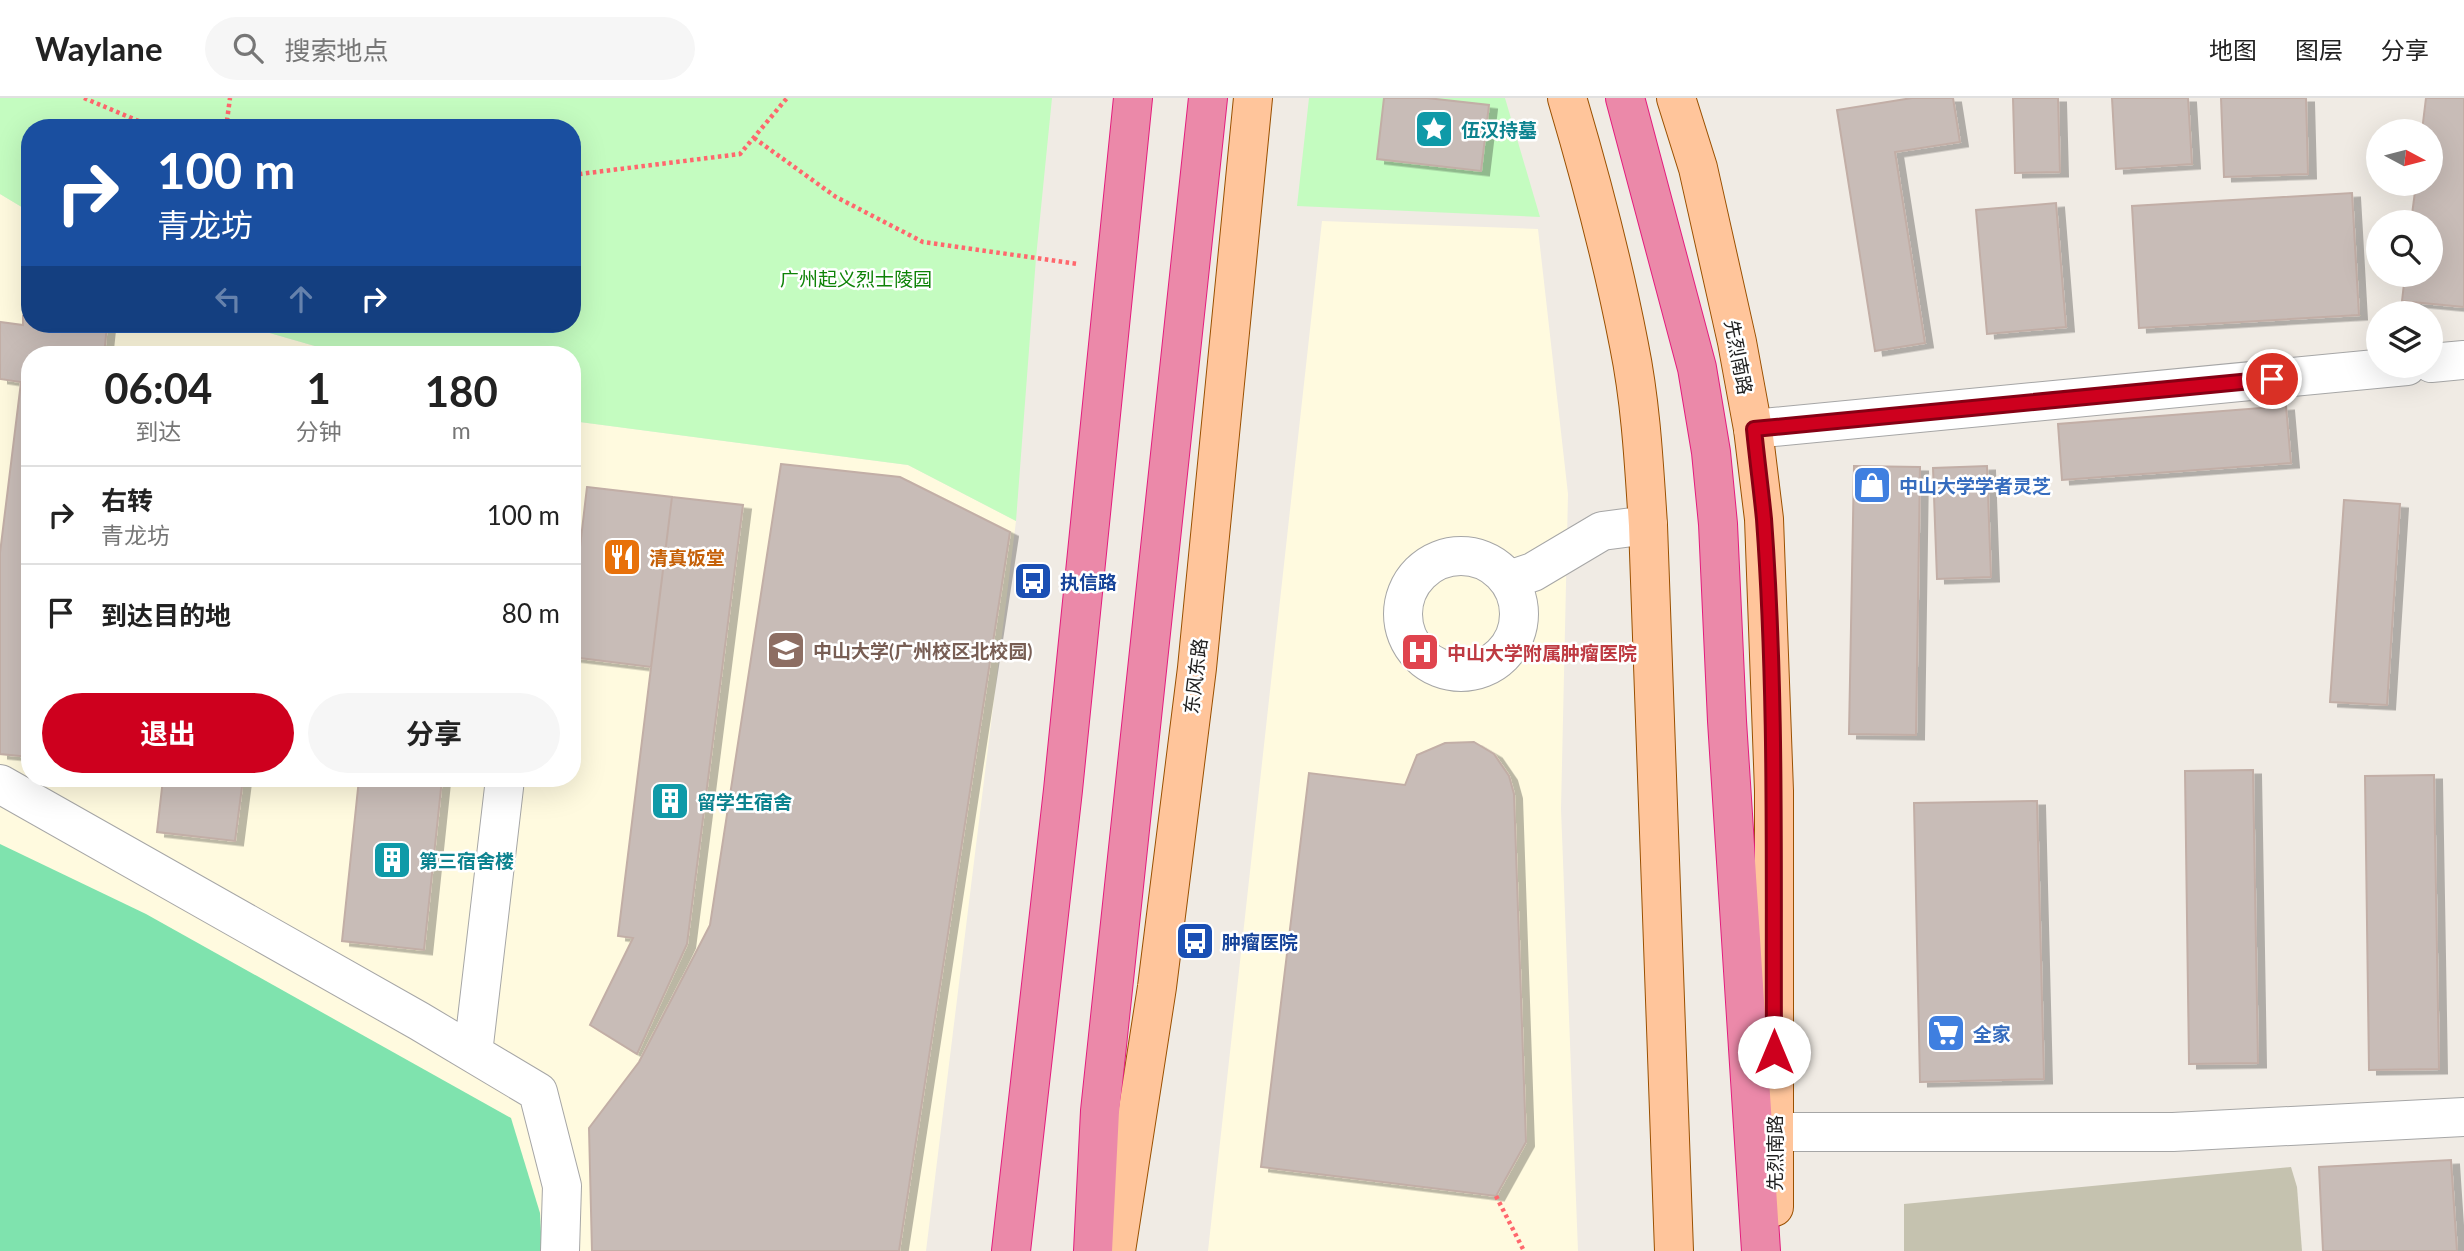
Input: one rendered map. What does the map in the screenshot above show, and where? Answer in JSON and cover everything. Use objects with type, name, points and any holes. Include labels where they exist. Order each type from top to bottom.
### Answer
[{"type":"highway","points":[[1011,1251],[1063,790],[1133,98]]},
{"type":"highway","points":[[1093,1251],[1100,1111],[1208,98]]},
{"type":"highway","points":[[1625,98],[1697,368],[1711,452],[1718,524],[1727,721],[1761,1251]]},
{"type":"main road","name":"东风东路","points":[[1116,1251],[1157,987],[1197,668],[1253,98]]},
{"type":"main road","points":[[1567,98],[1592,185],[1630,346],[1642,435],[1648,525],[1675,1251]]},
{"type":"main road","name":"先烈南路","points":[[1676,98],[1698,168],[1720,262],[1754,429],[1764,519],[1774,791],[1773,1251]]},
{"type":"main road","points":[[1671,1176],[1685,1251]]},
{"type":"street","points":[[2443,362],[2464,360]]},
{"type":"street","points":[[1754,429],[2366,370]]},
{"type":"street","points":[[1509,580],[1533,572],[1602,531],[1648,525]]},
{"type":"street","points":[[0,784],[538,1092],[562,1186],[560,1251]]},
{"type":"street","points":[[473,1053],[504,787]]},
{"type":"street","points":[[1774,1132],[2173,1132],[2464,1117]]},
{"type":"path","points":[[84,98],[134,119]]},
{"type":"path","points":[[227,119],[230,98]]},
{"type":"path","points":[[581,174],[740,154],[787,98]]},
{"type":"path","points":[[754,138],[836,197],[923,242],[1084,265]]},
{"type":"path","points":[[1496,1196],[1524,1251]]},
{"type":"shaded area","name":"中山大学(广州校区北校园)","points":[[0,194],[21,207],[21,333],[269,333],[315,346],[21,346],[21,787],[581,787],[581,422],[908,465],[1016,521],[926,1251],[0,1251]]},
{"type":"shaded area","name":"中山大学附属肿瘤医院","points":[[1322,221],[1538,229],[1568,494],[1561,809],[1578,1251],[1208,1251]]},
{"type":"shaded area","points":[[2291,1167],[2297,1187],[2302,1251],[1904,1251],[1904,1204]]},
{"type":"green space","name":"广州起义烈士陵园","points":[[0,98],[1052,98],[1036,258],[1016,521],[908,465],[581,422],[581,346],[315,346],[269,333],[581,333],[581,119],[21,119],[21,207],[0,194]]},
{"type":"green space","points":[[1309,98],[1505,98],[1540,217],[1297,206]]},
{"type":"green space","points":[[0,844],[146,914],[511,1118],[540,1213],[542,1251],[0,1251]]},
{"type":"building","name":"伍汉持墓","points":[[1384,98],[1427,98],[1489,105],[1481,171],[1377,159]]},
{"type":"building","points":[[1912,98],[1953,98],[1960,142],[1895,152],[1925,343],[1875,351],[1837,110]]},
{"type":"building","points":[[2013,98],[2058,98],[2060,172],[2015,173]]},
{"type":"building","points":[[2112,98],[2188,98],[2192,164],[2116,169]]},
{"type":"building","points":[[2221,98],[2306,98],[2308,174],[2224,177]]},
{"type":"building","points":[[2426,98],[2464,98],[2464,307],[2443,305],[2443,301],[2402,301],[2404,287],[2443,287],[2443,210],[2413,210],[2414,196],[2443,196],[2443,119],[2423,119]]},
{"type":"building","points":[[2352,193],[2359,315],[2139,328],[2132,206]]},
{"type":"building","points":[[2056,203],[2066,327],[1987,334],[1976,210]]},
{"type":"building","points":[[0,322],[21,325],[21,333],[106,333],[105,346],[21,346],[21,382],[0,379]]},
{"type":"building","points":[[21,382],[21,756],[0,754],[0,553]]},
{"type":"building","points":[[2286,406],[2291,463],[2062,480],[2058,424]]},
{"type":"building","points":[[781,464],[900,477],[1010,532],[899,1251],[592,1251],[589,1128],[639,1062],[710,925]]},
{"type":"building","points":[[1854,466],[1920,467],[1916,735],[1849,734]]},
{"type":"building","points":[[1987,466],[1991,577],[1937,579],[1933,468]]},
{"type":"building","name":"清真饭堂","points":[[587,487],[672,497],[651,667],[581,658],[581,539]]},
{"type":"building","name":"留学生宿舍","points":[[672,497],[743,505],[687,944],[637,1054],[590,1025],[633,938],[618,936]]},
{"type":"building","points":[[2344,500],[2400,504],[2387,705],[2330,702]]},
{"type":"building","points":[[1474,742],[1494,754],[1509,776],[1514,794],[1526,1142],[1496,1196],[1261,1167],[1309,773],[1405,785],[1417,755],[1445,743]]},
{"type":"building","points":[[2253,770],[2258,1063],[2189,1064],[2185,771]]},
{"type":"building","points":[[2434,775],[2439,1069],[2369,1070],[2365,776]]},
{"type":"building","points":[[162,787],[242,787],[235,841],[157,832]]},
{"type":"building","name":"第三宿舍楼","points":[[358,787],[441,787],[424,950],[342,941]]},
{"type":"building","points":[[2037,801],[2044,1079],[1920,1082],[1914,803]]},
{"type":"building","points":[[2451,1160],[2457,1251],[2323,1251],[2319,1167]]},
{"type":"place","name":"伍汉持墓","points":[[1434,129]]},
{"type":"place","name":"中山大学学者灵芝","points":[[1872,485]]},
{"type":"place","name":"清真饭堂","points":[[622,557]]},
{"type":"place","name":"执信路","points":[[1033,581]]},
{"type":"place","name":"中山大学(广州校区北校园)","points":[[786,650]]},
{"type":"place","name":"中山大学附属肿瘤医院","points":[[1420,652]]},
{"type":"place","name":"留学生宿舍","points":[[670,801]]},
{"type":"place","name":"第三宿舍楼","points":[[392,860]]},
{"type":"place","name":"肿瘤医院","points":[[1195,941]]},
{"type":"place","name":"全家","points":[[1946,1033]]},
{"type":"route","points":[[1774,1052],[1774,791],[1769,630],[1764,519],[1754,429],[2272,379]]}]
